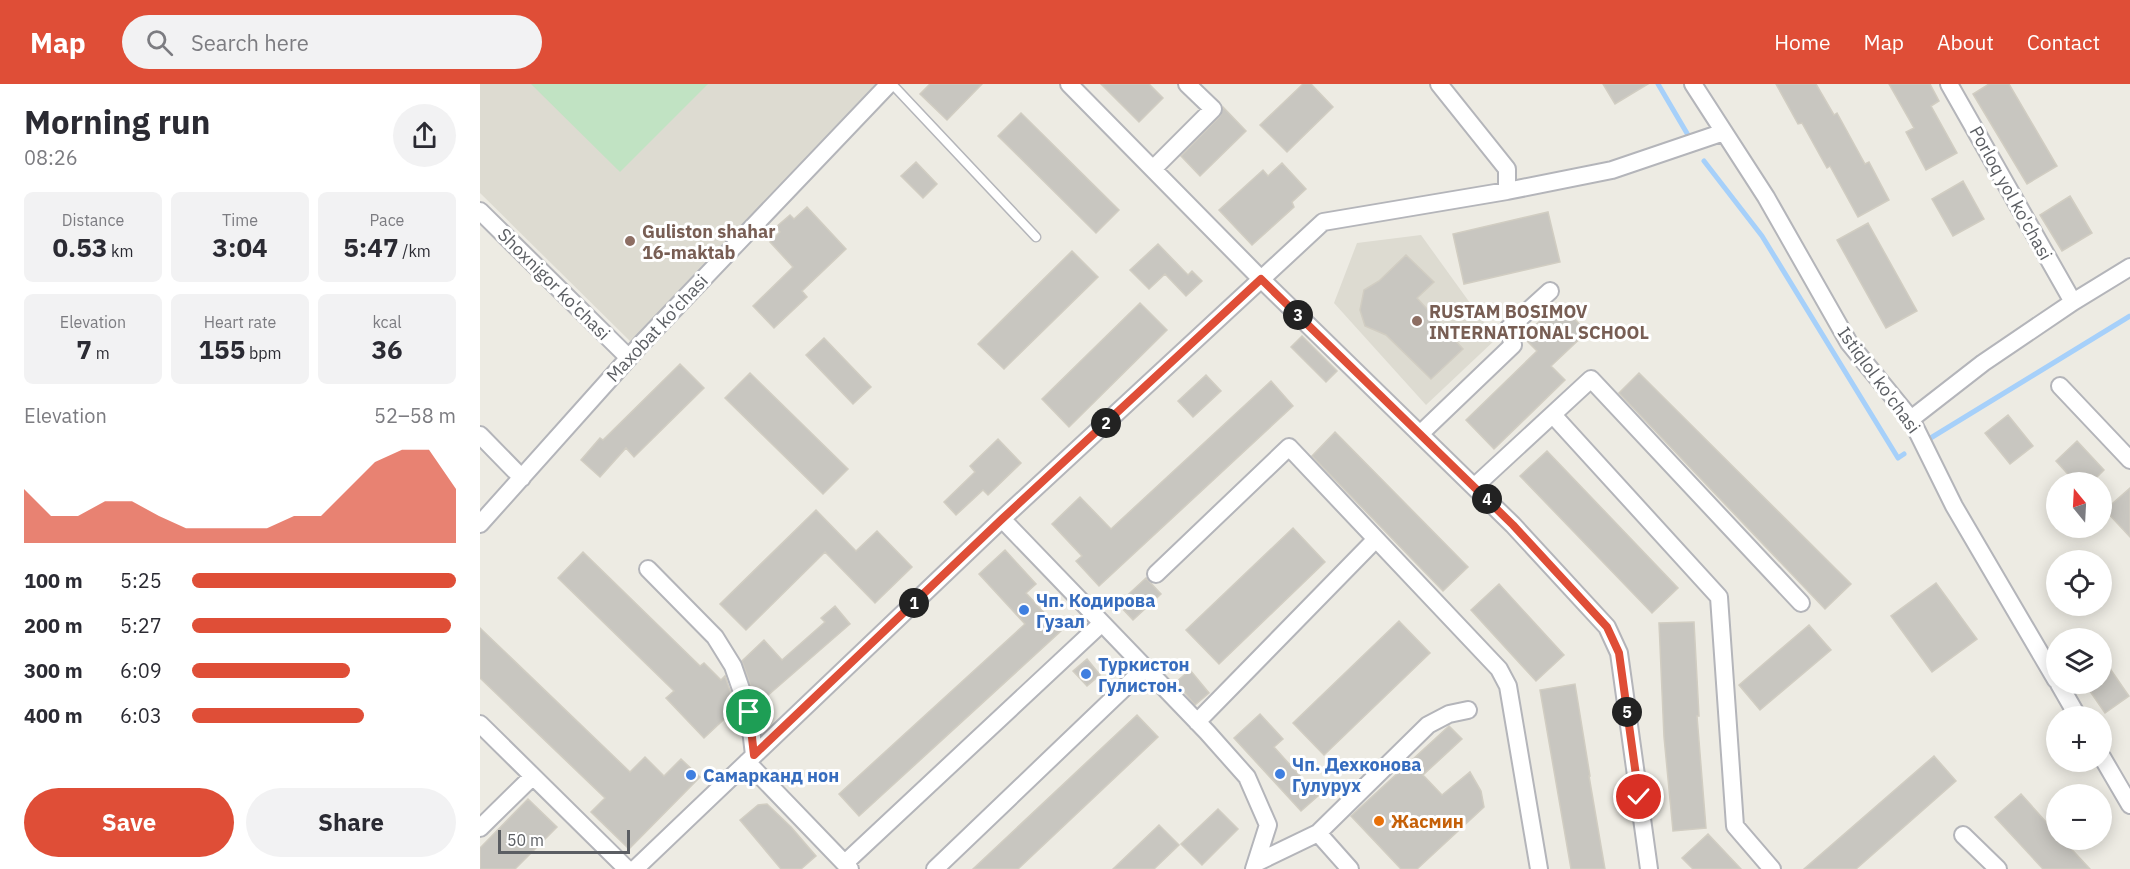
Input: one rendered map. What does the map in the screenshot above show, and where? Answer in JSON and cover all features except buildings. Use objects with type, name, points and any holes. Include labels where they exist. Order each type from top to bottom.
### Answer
[{"type":"street","name":"Maxobat ko'chasi","points":[[480,524],[629,358],[890,84]]},
{"type":"street","points":[[1069,84],[1261,279],[1513,525],[1607,627],[1619,653],[1649,869]]},
{"type":"street","points":[[1153,169],[1213,109],[1187,84]]},
{"type":"street","points":[[1439,84],[1507,169],[1507,191]]},
{"type":"street","name":"Istiqlol ko'chasi","points":[[1694,84],[1766,197],[1849,343],[1911,419],[1954,506],[2046,663]]},
{"type":"street","name":"Porloq yol ko'chasi","points":[[1949,84],[2073,302]]},
{"type":"street","points":[[635,869],[1002,519],[1323,222],[1507,191],[1612,170],[1724,132]]},
{"type":"street","name":"Shoxnigor ko'chasi","points":[[480,211],[629,358]]},
{"type":"street","points":[[1911,419],[1983,363],[2073,302],[2130,267]]},
{"type":"street","points":[[1420,434],[1513,345],[1508,328],[1550,291]]},
{"type":"street","points":[[1474,487],[1592,379],[1801,603]]},
{"type":"street","points":[[2060,386],[2130,460]]},
{"type":"street","points":[[1552,415],[1719,597],[1735,826],[1772,869]]},
{"type":"street","points":[[480,435],[522,478]]},
{"type":"street","points":[[1156,573],[1288,447],[1499,669],[1508,686],[1539,869]]},
{"type":"street","points":[[1002,519],[1197,722],[1246,777],[1268,825],[1255,866]]},
{"type":"street","points":[[1197,722],[1376,539]]},
{"type":"street","points":[[648,569],[715,638],[733,666],[749,712],[751,759],[848,866],[1102,623]]},
{"type":"street","points":[[935,869],[1145,668]]},
{"type":"street","points":[[1255,866],[1318,833],[1428,725],[1449,714],[1468,710]]},
{"type":"street","points":[[480,724],[627,869]]},
{"type":"street","points":[[2111,772],[2130,805]]},
{"type":"street","points":[[480,828],[532,777]]},
{"type":"street","points":[[1318,833],[1350,869]]},
{"type":"street","points":[[1963,835],[1998,869]]},
{"type":"lane","points":[[890,84],[1036,237]]},
{"type":"shaded area","name":"Guliston shahar 16-maktab","points":[[480,84],[881,84],[634,345],[480,193]]},
{"type":"shaded area","name":"RUSTAM BOSIMOV INTERNATIONAL SCHOOL","points":[[1421,235],[1496,339],[1426,405],[1334,303],[1357,243]]},
{"type":"green space","points":[[531,84],[708,84],[620,172]]},
{"type":"waterway","points":[[1658,84],[1688,135]]},
{"type":"waterway","points":[[1704,161],[1762,236],[1898,458],[1904,454]]},
{"type":"waterway","points":[[1929,439],[2130,316]]},
{"type":"place","name":"Guliston shahar 16-maktab","points":[[630,241]]},
{"type":"place","name":"RUSTAM BOSIMOV INTERNATIONAL SCHOOL","points":[[1417,321]]},
{"type":"place","name":"Чп. Кодирова Гузал","points":[[1024,610]]},
{"type":"place","name":"Туркистон Гулистон.","points":[[1086,674]]},
{"type":"place","name":"Чп. Дехконова Гулурух","points":[[1280,774]]},
{"type":"place","name":"Самарканд нон","points":[[691,775]]},
{"type":"place","name":"Жасмин","points":[[1379,821]]},
{"type":"route","points":[[749,712],[754,755],[1002,519],[1261,279],[1513,525],[1607,627],[1619,653],[1639,797]]}]
